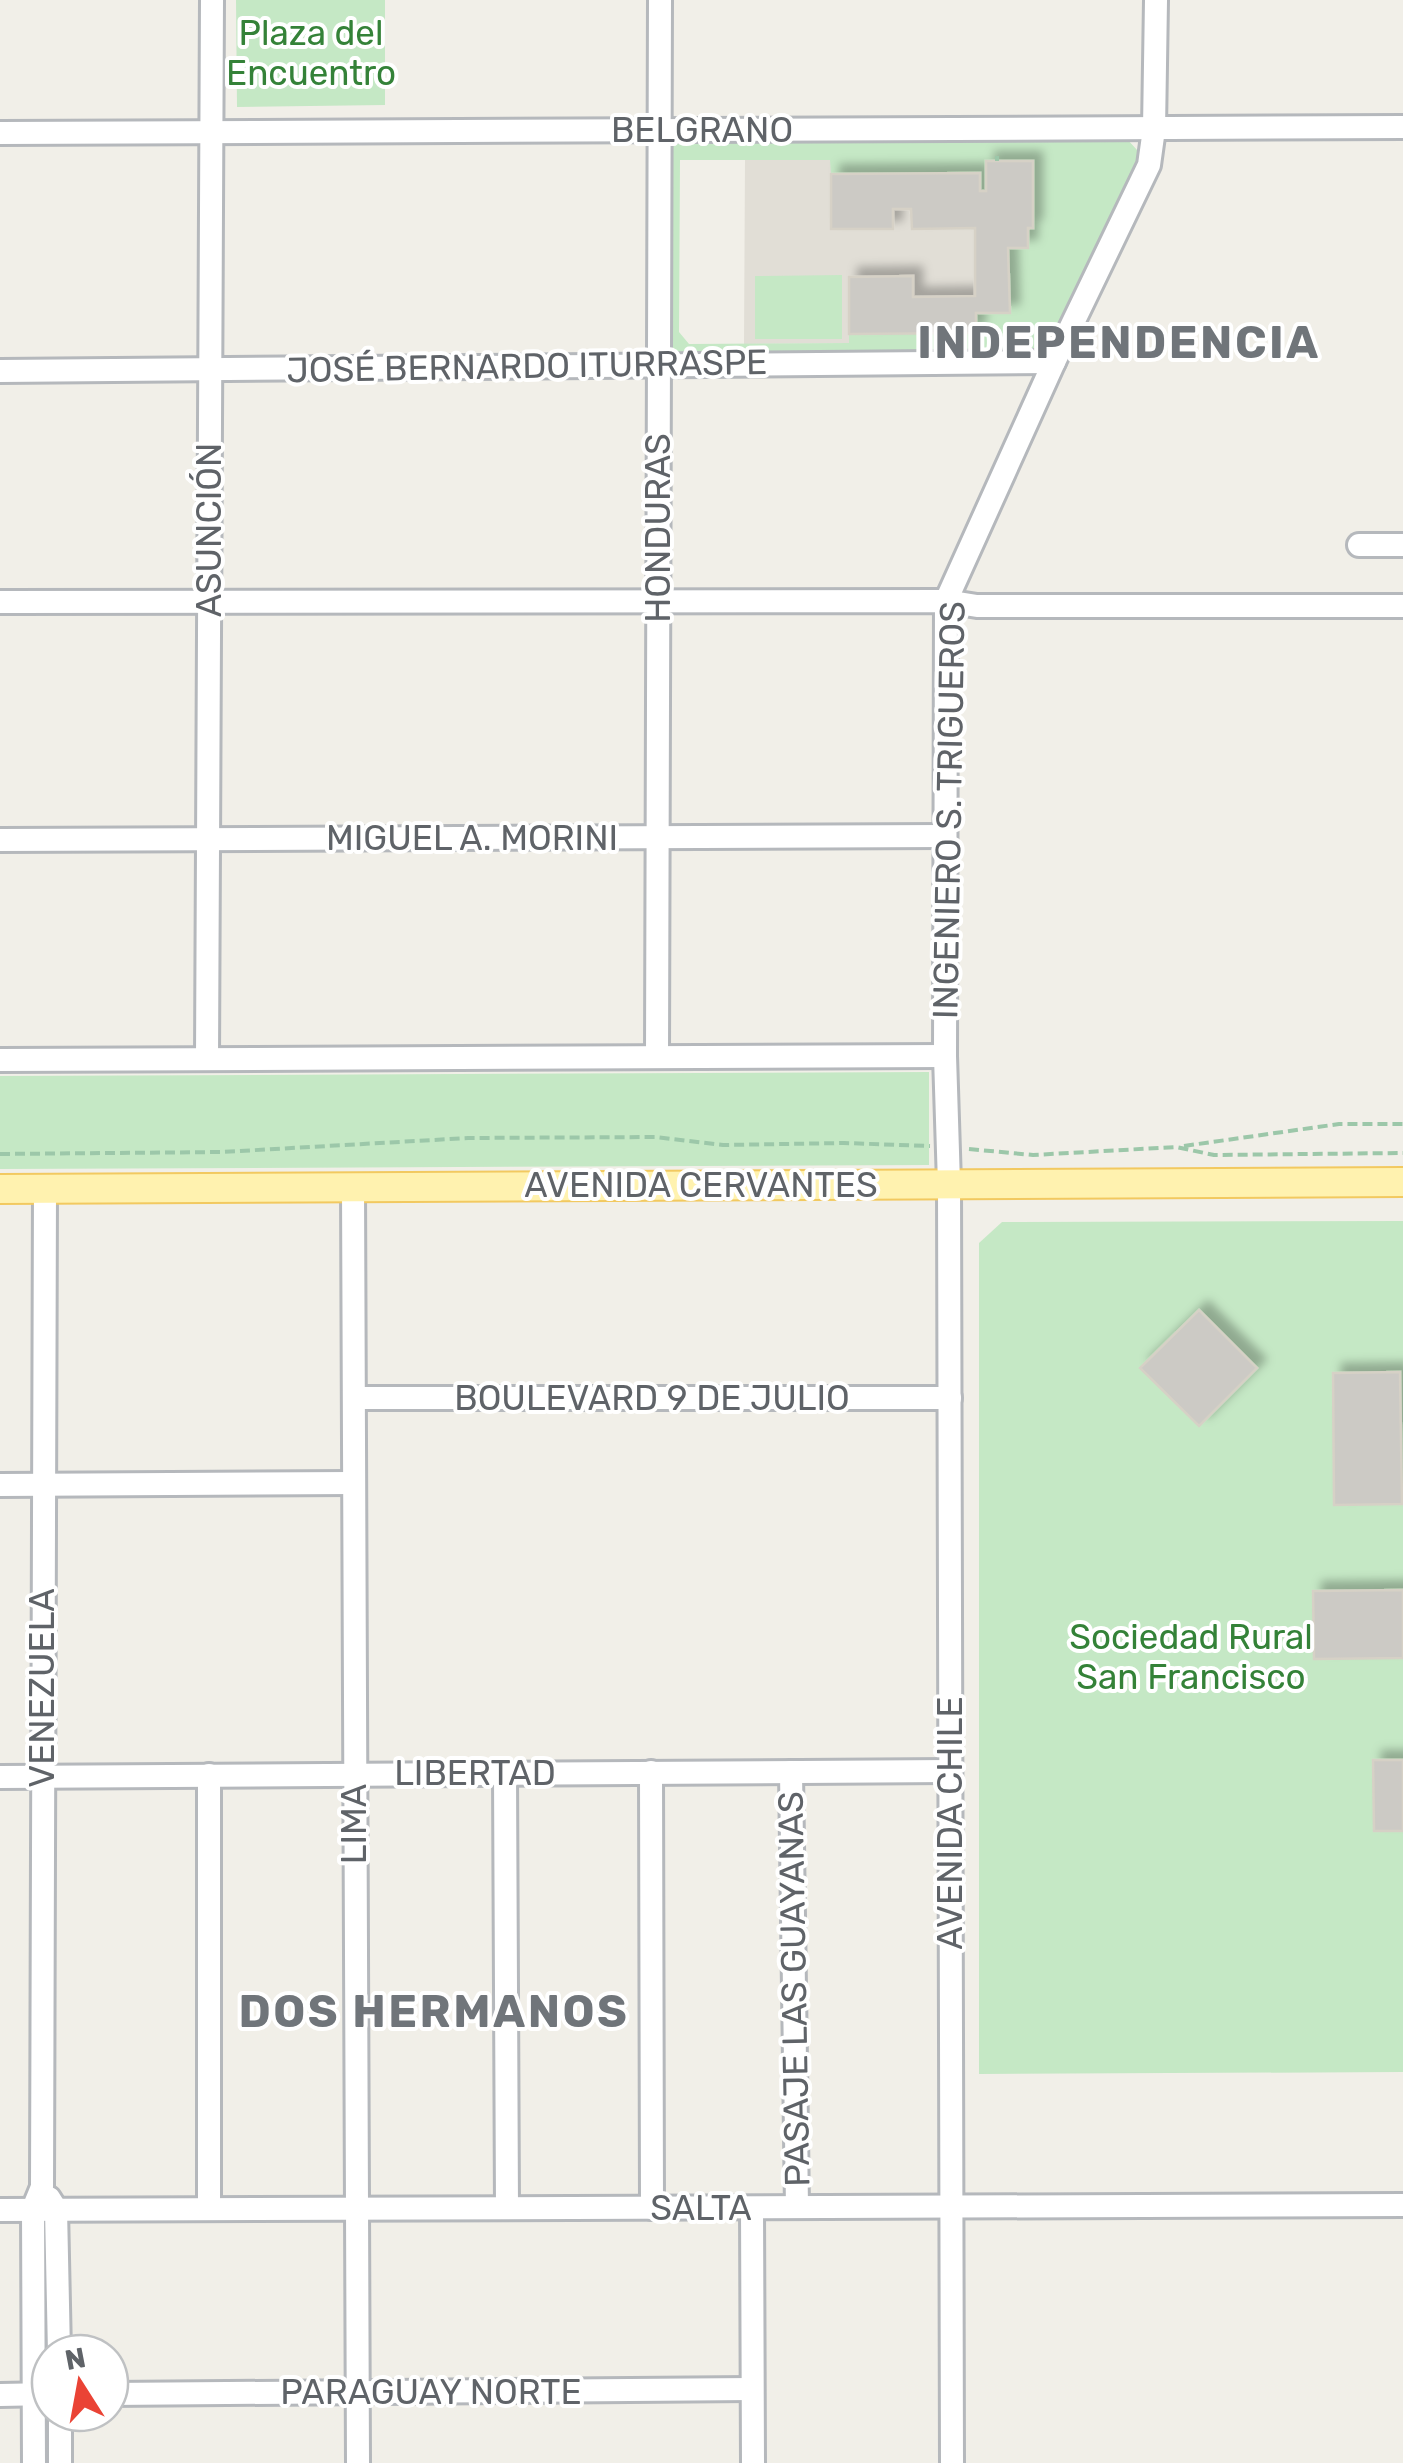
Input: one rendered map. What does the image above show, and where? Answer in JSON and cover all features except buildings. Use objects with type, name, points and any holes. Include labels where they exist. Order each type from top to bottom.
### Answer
[{"type":"main road","name":"AVENIDA CERVANTES","points":[[0,1188],[1403,1182]]},
{"type":"street","name":"ASUNCIÓN","points":[[207,1059],[212,0]]},
{"type":"street","name":"HONDURAS","points":[[657,1055],[660,0]]},
{"type":"street","name":"INGENIERO S. TRIGUEROS","points":[[949,1184],[944,1056],[946,600],[1148,165],[1154,129],[1156,0]]},
{"type":"street","name":"BELGRANO","points":[[0,133],[1403,127]]},
{"type":"street","name":"JOSÉ BERNARDO ITURRASPE","points":[[0,371],[1054,362]]},
{"type":"street","points":[[1359,544],[1403,545]]},
{"type":"street","points":[[0,602],[658,599],[946,600],[977,606],[1403,606]]},
{"type":"street","name":"MIGUEL A. MORINI","points":[[0,840],[944,836]]},
{"type":"street","points":[[0,1060],[944,1056]]},
{"type":"street","name":"AVENIDA CHILE","points":[[949,1184],[952,2463]]},
{"type":"street","name":"LIMA","points":[[353,1186],[358,2463]]},
{"type":"street","name":"VENEZUELA","points":[[44,2210],[42,1485],[46,1189]]},
{"type":"street","name":"BOULEVARD 9 DE JULIO","points":[[354,1398],[950,1398]]},
{"type":"street","points":[[0,1484],[354,1482]]},
{"type":"street","name":"LIBERTAD","points":[[0,1778],[950,1771]]},
{"type":"street","points":[[505,1772],[507,2208]]},
{"type":"street","points":[[651,1772],[652,2208]]},
{"type":"street","name":"PASAJE LAS GUAYANAS","points":[[791,1772],[796,2207]]},
{"type":"street","points":[[210,1775],[210,2209]]},
{"type":"street","name":"SALTA","points":[[0,2210],[1403,2206]]},
{"type":"street","points":[[752,2208],[753,2463]]},
{"type":"street","points":[[44,2210],[57,2333]]},
{"type":"street","points":[[43,2333],[44,2210]]},
{"type":"street","name":"PARAGUAY NORTE","points":[[130,2394],[752,2389]]},
{"type":"street","points":[[0,2395],[30,2394]]},
{"type":"street","points":[[34,2463],[37,2433]]},
{"type":"street","points":[[60,2433],[60,2463]]},
{"type":"path","points":[[0,1154],[222,1152],[506,1138],[655,1137],[723,1145],[844,1143],[1033,1155],[1176,1146],[1339,1124],[1403,1124]]},
{"type":"path","points":[[1176,1146],[1214,1154],[1403,1153]]},
{"type":"shaded area","points":[[745,160],[831,160],[832,174],[980,173],[980,190],[986,191],[986,228],[1028,228],[1010,313],[976,333],[850,334],[849,343],[744,344]]},
{"type":"green space","name":"Plaza del Encuentro","points":[[236,0],[385,0],[385,105],[237,107]]},
{"type":"green space","points":[[1126,138],[1138,151],[1135,168],[1050,339],[1042,346],[1025,351],[686,357],[677,354],[671,345],[673,141]],"holes":[[[680,160],[830,160],[831,174],[979,173],[980,191],[986,191],[986,162],[1032,161],[1033,227],[1008,248],[1009,313],[976,313],[975,333],[849,334],[849,343],[689,344],[679,332]]]},
{"type":"green space","points":[[842,275],[842,339],[755,339],[755,276]]},
{"type":"green space","points":[[929,1072],[929,1165],[0,1169],[0,1076]]},
{"type":"green space","name":"Sociedad Rural San Francisco","points":[[1403,1221],[1403,2072],[979,2074],[979,1243],[1002,1222]]},
{"type":"district","name":"INDEPENDENCIA","points":[[1119,342]]},
{"type":"district","name":"DOS HERMANOS","points":[[434,2011]]}]
